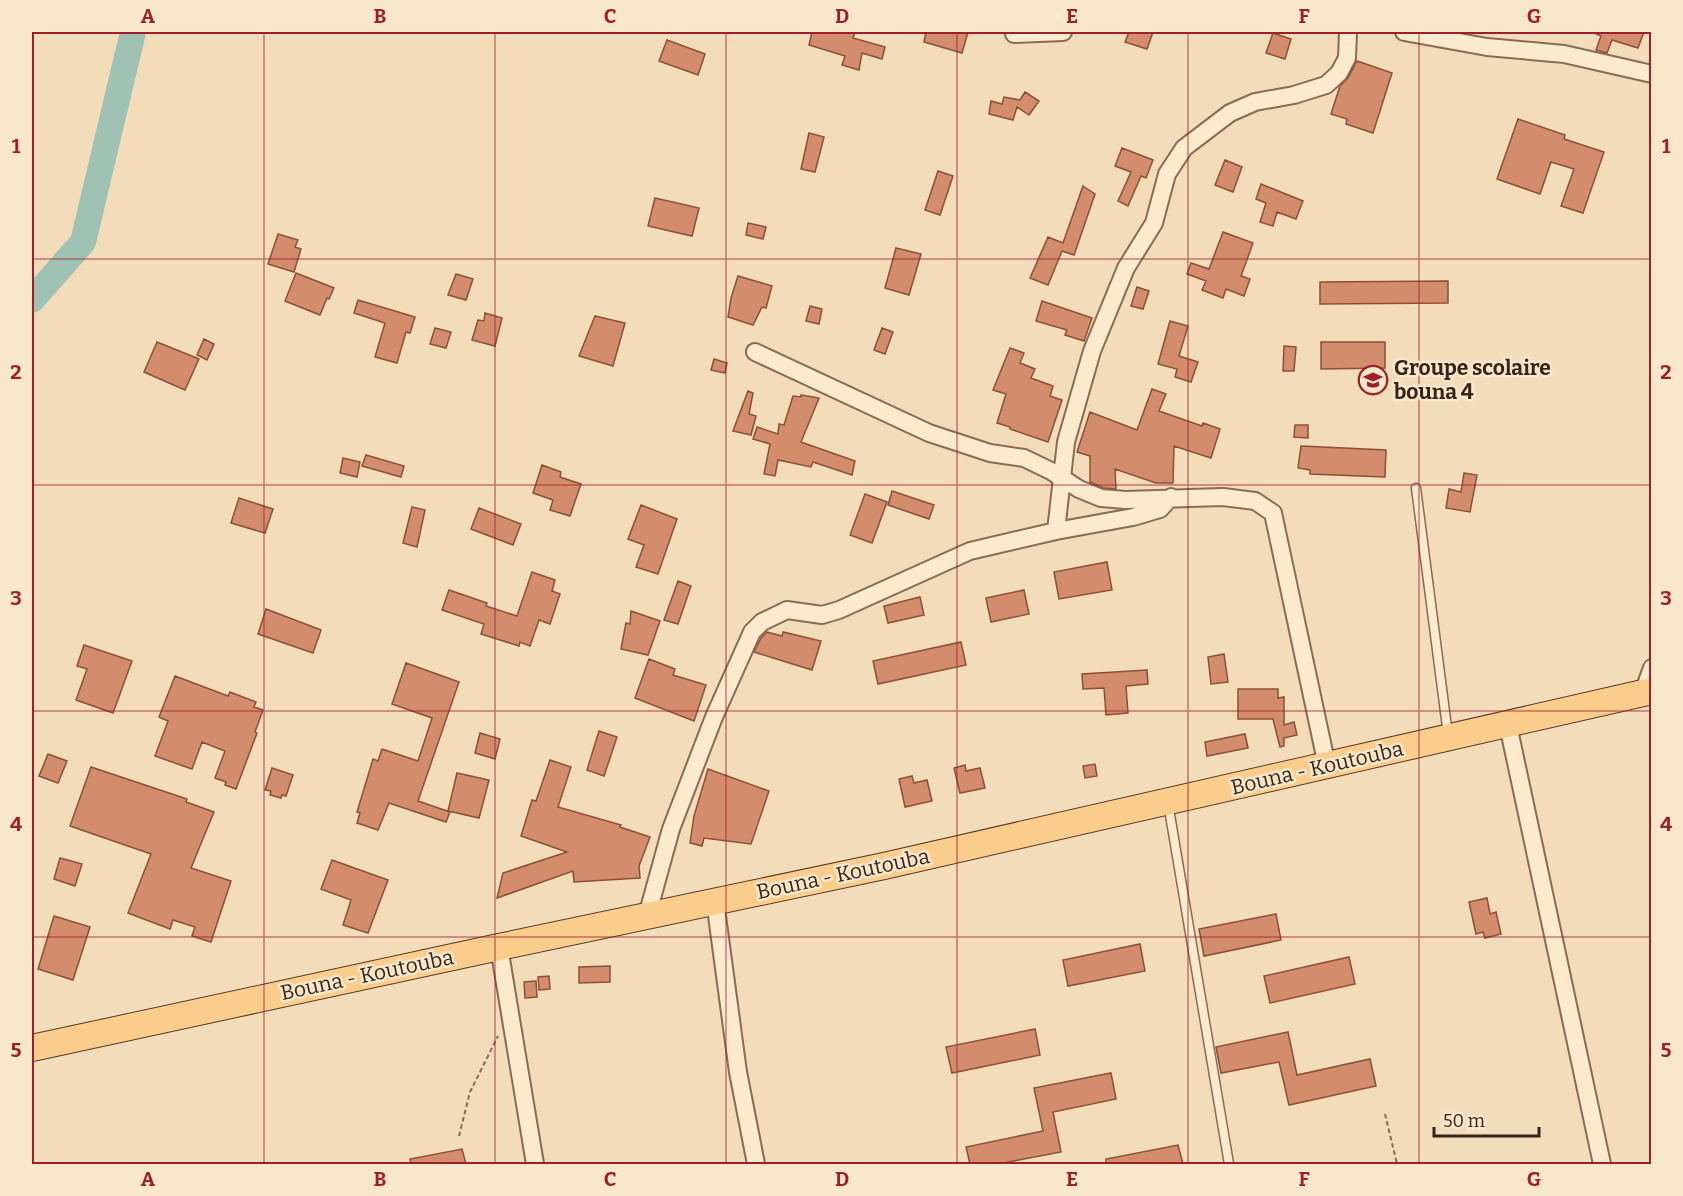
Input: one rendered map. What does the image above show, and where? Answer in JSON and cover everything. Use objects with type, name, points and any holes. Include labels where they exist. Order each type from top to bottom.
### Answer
[{"type":"main road","name":"Bouna - Koutouba","points":[[32,1048],[884,866],[1647,692]]},
{"type":"street","points":[[1014,34],[1064,32]]},
{"type":"street","points":[[1056,531],[1066,442],[1092,351],[1126,268],[1154,223],[1167,174],[1185,148],[1230,112],[1255,102],[1294,95],[1326,85],[1339,73],[1347,58],[1348,32]]},
{"type":"street","points":[[1404,32],[1487,47],[1564,54],[1652,74]]},
{"type":"street","points":[[754,352],[929,433],[990,453],[1024,458],[1078,489],[1101,498],[1125,500],[1223,497],[1254,501],[1273,513],[1327,766]]},
{"type":"street","points":[[647,916],[671,829],[714,717],[752,632],[762,622],[787,610],[822,615],[839,610],[970,551],[1056,531],[1133,517],[1160,509],[1171,497]]},
{"type":"street","points":[[1647,692],[1652,668]]},
{"type":"street","points":[[1508,725],[1602,1164]]},
{"type":"street","points":[[716,901],[738,1072],[756,1164]]},
{"type":"street","points":[[499,947],[535,1164]]},
{"type":"lane","points":[[1416,488],[1449,738]]},
{"type":"lane","points":[[1168,803],[1229,1164]]},
{"type":"path","points":[[459,1136],[470,1092],[509,1014]]},
{"type":"path","points":[[1385,1114],[1397,1164]]},
{"type":"building","points":[[812,32],[855,32],[853,38],[885,47],[882,59],[862,53],[859,70],[842,65],[845,56],[809,45]]},
{"type":"building","points":[[926,32],[968,32],[962,53],[924,42]]},
{"type":"building","points":[[1129,32],[1153,32],[1147,49],[1125,42]]},
{"type":"building","points":[[1594,32],[1644,32],[1638,48],[1612,40],[1607,53],[1596,50],[1601,36]]},
{"type":"building","points":[[1273,33],[1291,39],[1285,59],[1266,53]]},
{"type":"building","points":[[667,40],[705,54],[698,75],[659,61]]},
{"type":"building","points":[[1357,61],[1392,73],[1373,133],[1346,124],[1347,119],[1331,114],[1340,86],[1348,78]]},
{"type":"building","points":[[1025,92],[1039,101],[1029,115],[1017,107],[1013,120],[989,114],[991,101],[1002,104],[1004,97],[1020,100]]},
{"type":"building","points":[[1518,119],[1565,135],[1564,139],[1604,152],[1583,213],[1561,206],[1574,169],[1551,162],[1540,194],[1497,179]]},
{"type":"building","points":[[809,133],[824,137],[815,172],[801,169]]},
{"type":"building","points":[[1122,148],[1153,160],[1146,178],[1141,176],[1128,206],[1118,201],[1131,172],[1115,166]]},
{"type":"building","points":[[1225,160],[1242,167],[1233,192],[1215,185]]},
{"type":"building","points":[[938,171],[953,176],[940,215],[925,210]]},
{"type":"building","points":[[1261,184],[1303,201],[1296,219],[1277,212],[1273,226],[1260,222],[1266,203],[1256,199]]},
{"type":"building","points":[[1083,186],[1095,194],[1074,255],[1062,251],[1048,285],[1030,278],[1048,237],[1063,243]]},
{"type":"building","points":[[655,198],[699,208],[692,236],[648,226]]},
{"type":"building","points":[[748,223],[766,227],[763,239],[746,235]]},
{"type":"building","points":[[1223,232],[1253,243],[1241,276],[1250,279],[1244,296],[1226,289],[1223,298],[1202,290],[1206,281],[1187,274],[1191,263],[1209,269]]},
{"type":"building","points":[[278,234],[298,240],[295,247],[301,249],[294,272],[268,264]]},
{"type":"building","points":[[896,248],[921,254],[909,295],[885,288]]},
{"type":"building","points":[[296,273],[334,288],[320,315],[285,301]]},
{"type":"building","points":[[456,274],[473,279],[466,300],[448,295]]},
{"type":"building","points":[[738,276],[772,286],[766,308],[762,307],[753,325],[728,317]]},
{"type":"building","points":[[1448,281],[1448,303],[1320,304],[1320,282]]},
{"type":"building","points":[[1137,287],[1149,291],[1143,309],[1131,306]]},
{"type":"building","points":[[358,300],[415,317],[410,333],[406,332],[397,363],[375,357],[385,323],[354,313]]},
{"type":"building","points":[[1042,301],[1092,318],[1084,341],[1065,335],[1067,330],[1036,321]]},
{"type":"building","points":[[810,306],[822,309],[819,324],[806,321]]},
{"type":"building","points":[[485,313],[502,318],[495,346],[472,340],[478,320],[484,321]]},
{"type":"building","points":[[595,316],[625,323],[613,366],[579,356]]},
{"type":"building","points":[[1170,321],[1188,326],[1179,356],[1198,362],[1191,382],[1175,377],[1177,369],[1158,364]]},
{"type":"building","points":[[435,328],[451,332],[446,348],[430,344]]},
{"type":"building","points":[[882,328],[893,332],[885,354],[874,350]]},
{"type":"building","points":[[204,339],[214,344],[207,360],[197,355]]},
{"type":"building","points":[[157,342],[199,359],[185,390],[144,372]]},
{"type":"building","points":[[1321,342],[1385,342],[1385,368],[1321,369]]},
{"type":"building","points":[[1284,346],[1296,347],[1294,371],[1283,371]]},
{"type":"building","points":[[1010,348],[1024,353],[1020,363],[1035,369],[1031,378],[1053,386],[1050,396],[1062,400],[1048,442],[997,423],[1006,394],[993,390]]},
{"type":"building","points":[[714,359],[727,363],[725,373],[711,370]]},
{"type":"building","points":[[1152,389],[1166,394],[1159,411],[1202,426],[1203,423],[1220,429],[1211,458],[1174,446],[1173,483],[1156,483],[1115,469],[1116,489],[1103,488],[1090,482],[1090,456],[1077,452],[1090,412],[1137,430]]},
{"type":"building","points":[[748,391],[753,393],[749,414],[756,416],[751,435],[733,431]]},
{"type":"building","points":[[801,395],[819,398],[801,442],[855,461],[852,475],[813,462],[811,467],[778,460],[775,476],[764,474],[770,444],[753,439],[757,427],[778,434],[779,424],[784,425],[793,396],[801,397]]},
{"type":"building","points":[[1295,425],[1308,425],[1308,438],[1294,437]]},
{"type":"building","points":[[1301,446],[1386,450],[1385,477],[1310,474],[1310,470],[1298,468]]},
{"type":"building","points":[[366,455],[404,466],[401,477],[362,466]]},
{"type":"building","points":[[343,458],[360,462],[357,477],[340,473]]},
{"type":"building","points":[[542,465],[561,472],[560,477],[581,484],[570,516],[550,510],[553,500],[533,493]]},
{"type":"building","points":[[1464,473],[1477,475],[1470,512],[1446,508],[1449,489],[1461,492]]},
{"type":"building","points":[[892,491],[934,505],[929,519],[888,505]]},
{"type":"building","points":[[865,494],[887,502],[872,543],[850,535]]},
{"type":"building","points":[[239,498],[273,509],[265,533],[231,523]]},
{"type":"building","points":[[641,505],[677,519],[658,574],[636,567],[644,545],[628,539]]},
{"type":"building","points":[[412,507],[425,510],[417,547],[403,543]]},
{"type":"building","points":[[479,508],[521,524],[513,545],[471,529]]},
{"type":"building","points":[[1107,562],[1112,590],[1059,599],[1054,572]]},
{"type":"building","points":[[532,572],[555,580],[552,591],[560,594],[550,624],[539,620],[530,646],[520,642],[519,646],[481,634],[484,624],[442,610],[449,590],[517,616]]},
{"type":"building","points":[[678,581],[691,586],[678,624],[664,620]]},
{"type":"building","points":[[1024,590],[1029,614],[991,622],[986,598]]},
{"type":"building","points":[[920,597],[924,615],[888,623],[884,606]]},
{"type":"building","points":[[266,609],[321,630],[313,653],[258,634]]},
{"type":"building","points":[[631,611],[660,621],[648,655],[621,649],[626,623],[630,624]]},
{"type":"building","points":[[767,632],[782,636],[783,632],[821,641],[812,670],[754,652]]},
{"type":"building","points":[[961,642],[966,665],[878,684],[873,661]]},
{"type":"building","points":[[84,645],[132,661],[113,713],[76,700],[87,669],[77,666]]},
{"type":"building","points":[[1224,654],[1228,682],[1211,684],[1208,657]]},
{"type":"building","points":[[649,659],[675,669],[673,675],[706,685],[694,721],[635,698]]},
{"type":"building","points":[[406,663],[459,682],[418,801],[450,812],[446,822],[389,803],[378,830],[357,823],[360,813],[357,812],[373,759],[378,761],[382,749],[418,761],[432,718],[392,704]]},
{"type":"building","points":[[1147,670],[1148,684],[1126,686],[1128,713],[1106,715],[1104,688],[1083,689],[1082,674]]},
{"type":"building","points":[[175,676],[228,696],[230,692],[256,702],[254,707],[263,710],[236,789],[215,778],[225,751],[202,742],[192,769],[155,756],[168,721],[159,717]]},
{"type":"building","points":[[1238,689],[1278,689],[1278,698],[1284,697],[1284,725],[1294,722],[1297,735],[1284,738],[1284,746],[1280,747],[1273,719],[1238,719]]},
{"type":"building","points":[[599,731],[617,737],[604,776],[587,770]]},
{"type":"building","points":[[480,733],[500,739],[495,759],[475,753]]},
{"type":"building","points":[[1245,734],[1248,748],[1207,756],[1205,742]]},
{"type":"building","points":[[48,754],[67,761],[58,783],[39,776]]},
{"type":"building","points":[[550,760],[571,767],[558,807],[621,825],[620,827],[650,837],[639,866],[640,878],[574,882],[573,871],[497,898],[503,873],[567,852],[521,836],[532,800],[536,801]]},
{"type":"building","points":[[1095,764],[1097,776],[1085,778],[1083,766]]},
{"type":"building","points":[[965,765],[966,771],[980,768],[985,788],[960,793],[954,768]]},
{"type":"building","points":[[91,767],[187,799],[186,802],[214,812],[191,868],[231,881],[211,942],[192,936],[195,927],[173,920],[170,929],[128,913],[151,854],[70,826]]},
{"type":"building","points":[[272,768],[293,775],[286,796],[282,795],[281,798],[270,795],[271,791],[265,790]]},
{"type":"building","points":[[708,769],[769,791],[751,844],[704,838],[702,846],[690,843],[694,816]]},
{"type":"building","points":[[457,773],[489,780],[479,818],[448,811]]},
{"type":"building","points":[[912,776],[914,783],[927,780],[932,801],[905,807],[899,779]]},
{"type":"building","points":[[60,858],[82,864],[75,886],[54,879]]},
{"type":"building","points":[[332,860],[388,880],[368,933],[343,925],[351,900],[321,889]]},
{"type":"building","points":[[1487,898],[1490,914],[1496,912],[1501,934],[1485,938],[1483,932],[1476,934],[1469,902]]},
{"type":"building","points":[[1276,914],[1281,940],[1204,956],[1199,929]]},
{"type":"building","points":[[54,916],[90,927],[73,980],[38,969]]},
{"type":"building","points":[[1140,944],[1145,971],[1068,986],[1063,960]]},
{"type":"building","points":[[1349,957],[1355,984],[1270,1003],[1264,976]]},
{"type":"building","points":[[610,966],[610,982],[579,983],[579,967]]},
{"type":"building","points":[[549,976],[550,989],[539,990],[538,977]]},
{"type":"building","points":[[536,981],[537,997],[525,998],[524,982]]},
{"type":"building","points":[[1035,1029],[1040,1055],[952,1073],[946,1047]]},
{"type":"building","points":[[1288,1032],[1297,1075],[1370,1059],[1376,1086],[1289,1105],[1279,1062],[1221,1073],[1216,1047]]},
{"type":"building","points":[[1111,1073],[1116,1099],[1053,1112],[1061,1152],[998,1164],[970,1164],[966,1147],[1043,1131],[1034,1088]]},
{"type":"building","points":[[1178,1145],[1183,1164],[1106,1164],[1106,1159]]},
{"type":"building","points":[[462,1149],[466,1164],[411,1164],[410,1159]]},
{"type":"waterway","points":[[32,300],[83,242],[133,32]]},
{"type":"place","name":"Groupe scolaire bouna 4","points":[[1373,380]]}]
